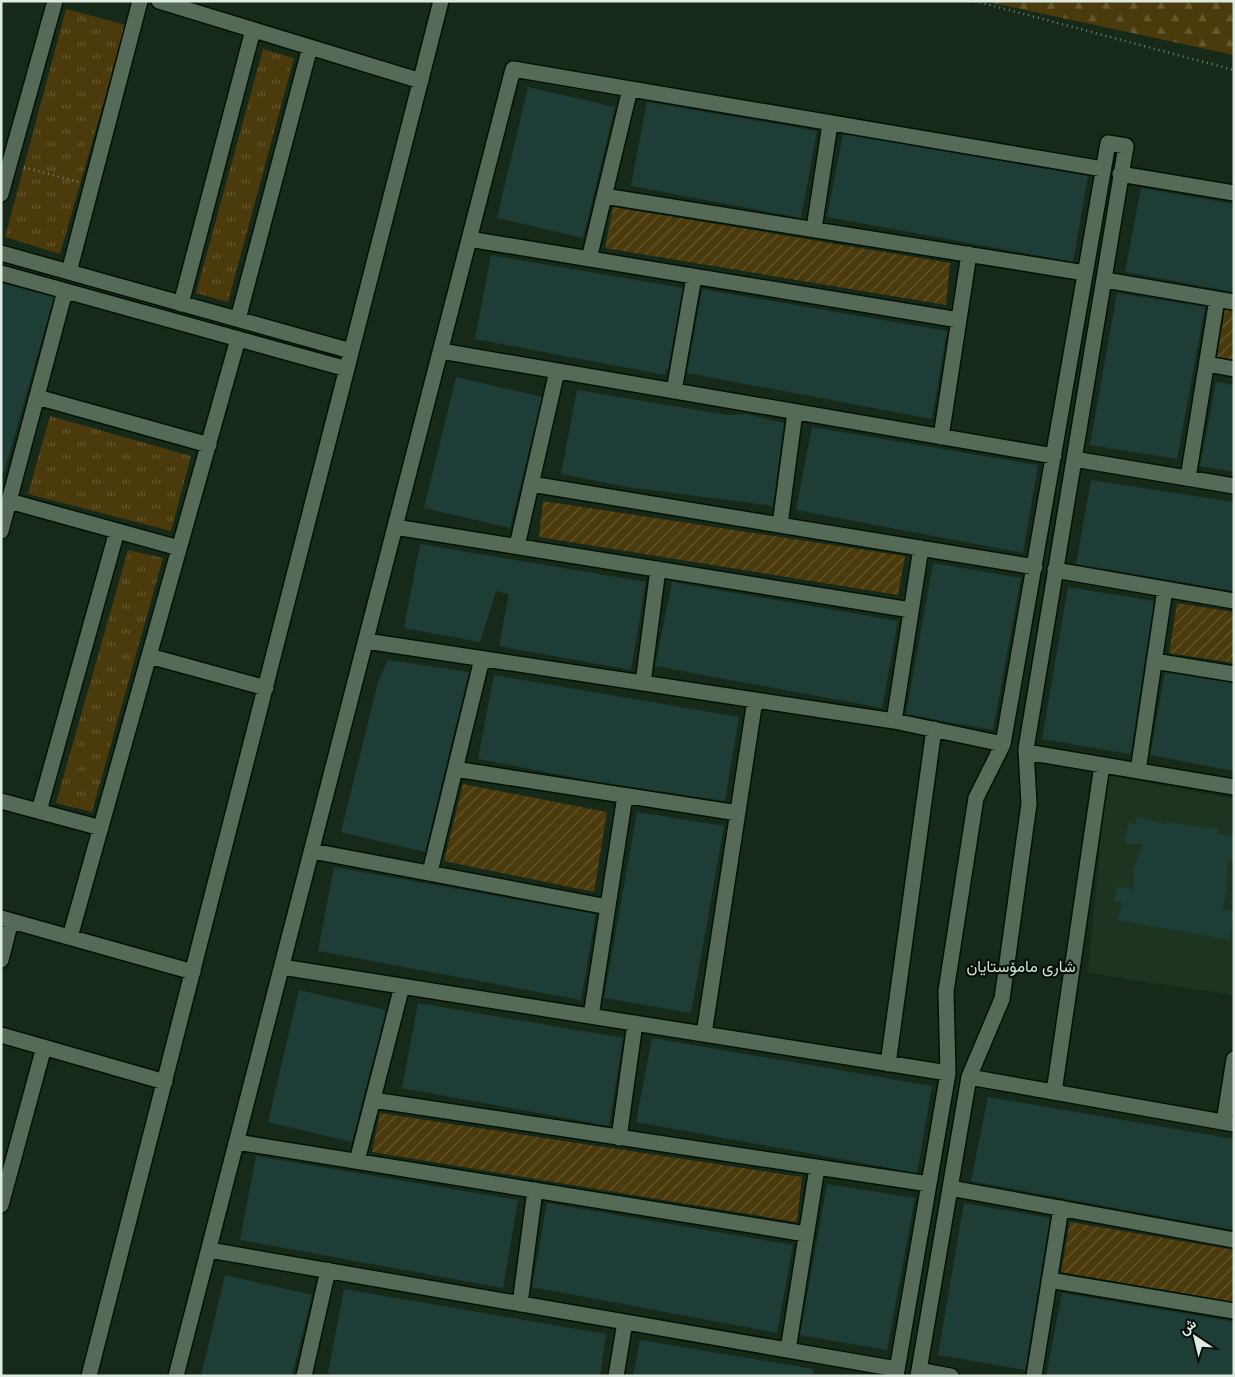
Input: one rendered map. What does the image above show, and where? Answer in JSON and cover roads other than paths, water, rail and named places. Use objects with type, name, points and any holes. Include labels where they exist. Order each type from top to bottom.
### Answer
[{"type":"street","points":[[1,194],[55,1]]},
{"type":"street","points":[[69,272],[140,1]]},
{"type":"street","points":[[159,1],[421,81]]},
{"type":"street","points":[[90,1376],[441,1]]},
{"type":"street","points":[[181,304],[253,30]]},
{"type":"street","points":[[238,319],[310,47]]},
{"type":"street","points":[[176,1376],[513,69],[1103,169]]},
{"type":"street","points":[[589,259],[630,89]]},
{"type":"street","points":[[814,229],[830,124]]},
{"type":"street","points":[[209,1250],[788,1350],[897,1372],[948,1073],[946,992],[976,798],[1003,744],[1108,143],[1126,146],[1026,752],[1029,804],[1002,999],[969,1076],[919,1373],[951,1376]]},
{"type":"street","points":[[1120,174],[1234,193]]},
{"type":"street","points":[[604,196],[1085,273]]},
{"type":"street","points":[[469,239],[959,320]]},
{"type":"street","points":[[1,253],[352,351]]},
{"type":"street","points":[[941,437],[969,254]]},
{"type":"street","points":[[1,273],[347,370]]},
{"type":"street","points":[[674,392],[694,276]]},
{"type":"street","points":[[1105,280],[1234,302]]},
{"type":"street","points":[[129,309],[134,290]]},
{"type":"street","points":[[1,531],[65,291]]},
{"type":"street","points":[[1188,478],[1217,299]]},
{"type":"street","points":[[256,344],[261,326]]},
{"type":"street","points":[[70,937],[238,339]]},
{"type":"street","points":[[440,352],[1054,456]]},
{"type":"street","points":[[1206,364],[1234,369]]},
{"type":"street","points":[[517,546],[557,371]]},
{"type":"street","points":[[37,397],[209,445]]},
{"type":"street","points":[[780,525],[795,412]]},
{"type":"street","points":[[1074,459],[1234,486]]},
{"type":"street","points":[[531,484],[1035,566]]},
{"type":"street","points":[[9,501],[179,548]]},
{"type":"street","points":[[1045,510],[1065,513]]},
{"type":"street","points":[[395,527],[911,610]]},
{"type":"street","points":[[39,811],[117,531]]},
{"type":"street","points":[[894,721],[921,548]]},
{"type":"street","points":[[644,683],[658,569]]},
{"type":"street","points":[[1056,570],[1234,601]]},
{"type":"street","points":[[1138,771],[1165,589]]},
{"type":"street","points":[[366,641],[894,721],[1003,744]]},
{"type":"street","points":[[149,656],[266,688]]},
{"type":"street","points":[[430,872],[482,659]]},
{"type":"street","points":[[1154,661],[1234,674]]},
{"type":"street","points":[[704,1034],[755,700]]},
{"type":"street","points":[[888,1064],[934,729]]},
{"type":"street","points":[[1026,752],[1234,787]]},
{"type":"street","points":[[1054,1092],[1102,765]]},
{"type":"street","points":[[455,769],[738,813]]},
{"type":"street","points":[[591,1016],[625,796]]},
{"type":"street","points":[[1,801],[101,828]]},
{"type":"street","points":[[312,851],[608,907]]},
{"type":"street","points":[[1,960],[6,919],[193,972]]},
{"type":"street","points":[[282,967],[948,1073]]},
{"type":"street","points":[[357,1161],[402,986]]},
{"type":"street","points":[[619,1138],[635,1023]]},
{"type":"street","points":[[1,1035],[165,1082]]},
{"type":"street","points":[[1,1205],[8,1152],[44,1047]]},
{"type":"street","points":[[969,1076],[1229,1123],[1234,1059]]},
{"type":"street","points":[[373,1100],[929,1184]]},
{"type":"street","points":[[940,1119],[961,1123]]},
{"type":"street","points":[[237,1142],[806,1234]]},
{"type":"street","points":[[788,1350],[817,1168]]},
{"type":"street","points":[[950,1188],[1234,1240]]},
{"type":"street","points":[[520,1304],[535,1190]]},
{"type":"street","points":[[1034,1376],[1061,1208]]},
{"type":"street","points":[[304,1376],[328,1270]]},
{"type":"street","points":[[1049,1280],[1234,1311]]},
{"type":"street","points":[[616,1376],[625,1322]]},
{"type":"district","name":"شاری مامۆستایان","points":[[1021,966]]}]
